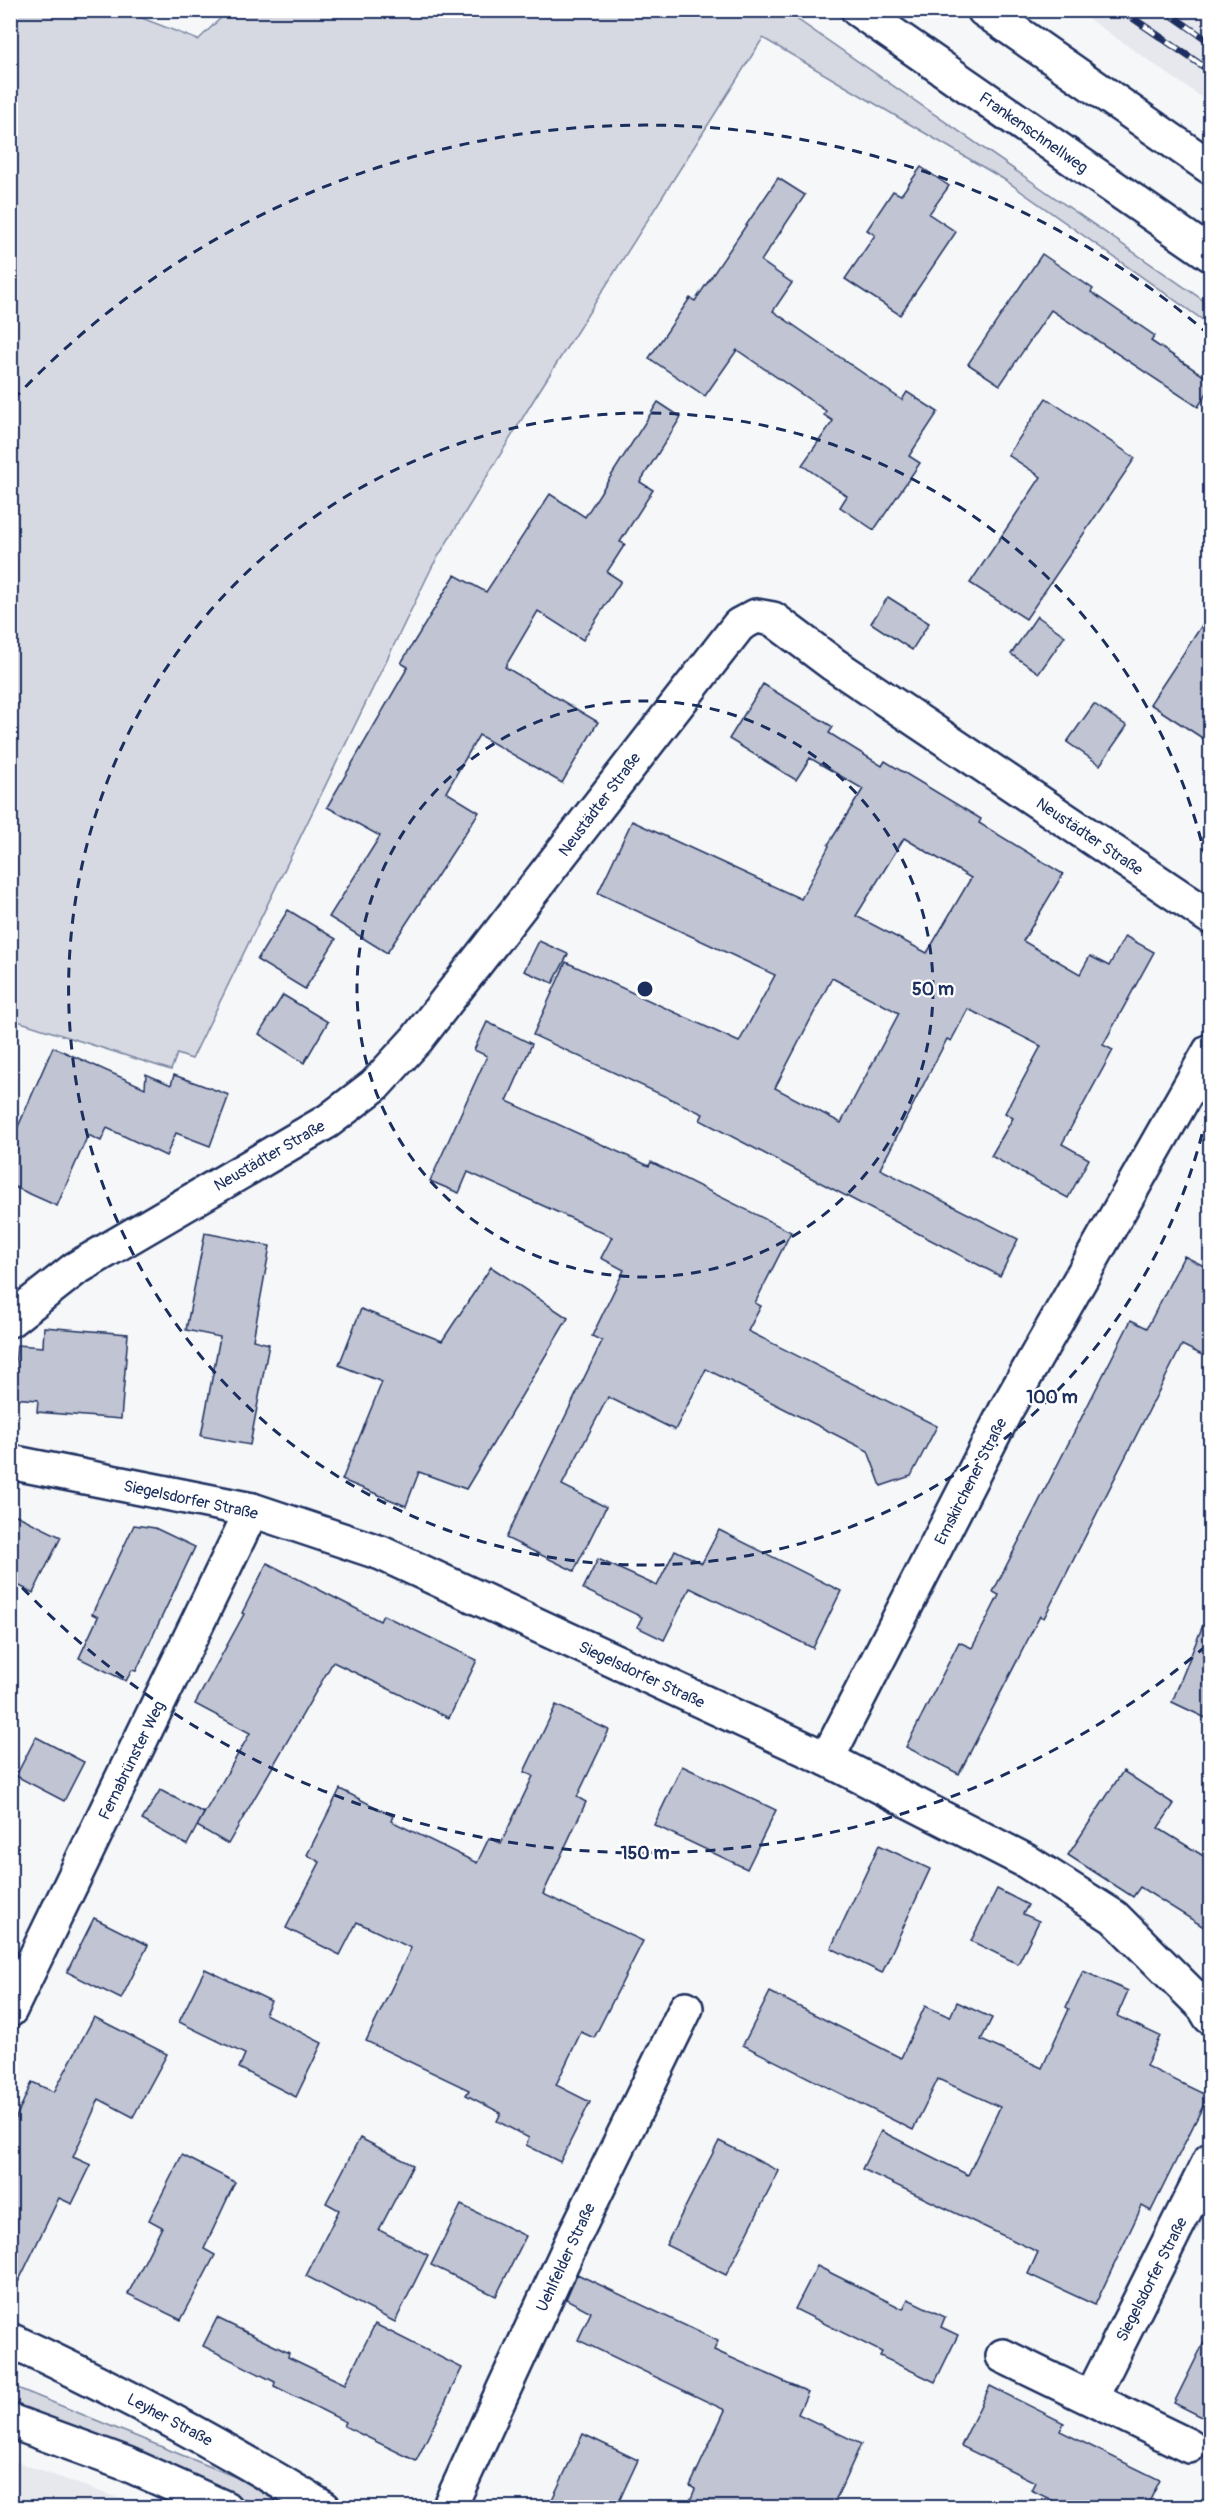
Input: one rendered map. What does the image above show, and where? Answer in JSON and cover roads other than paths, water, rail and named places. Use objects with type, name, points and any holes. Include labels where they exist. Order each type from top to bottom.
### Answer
[{"type":"main road","name":"Frankenschnellweg","points":[[858,10],[1210,254]]},
{"type":"main road","points":[[984,10],[1210,167]]},
{"type":"main road","name":"Neustädter Straße","points":[[10,1320],[75,1269],[328,1121],[375,1085],[417,1039],[739,625],[756,616],[773,619],[833,664],[1210,917]]},
{"type":"main road","name":"Emskirchener Straße","points":[[828,1759],[1006,1410],[1210,1051]]},
{"type":"main road","name":"Siegelsdorfer Straße","points":[[10,1462],[252,1510],[381,1553],[828,1759],[1026,1861],[1114,1917],[1204,2007],[1210,2017]]},
{"type":"main road","name":"Fernabrünster Weg","points":[[10,2010],[252,1510]]},
{"type":"main road","name":"Uehlfelder Straße","points":[[449,2508],[575,2235],[686,2008]]},
{"type":"main road","name":"Siegelsdorfer Straße","points":[[1091,2398],[1210,2160]]},
{"type":"main road","name":"Leyher Straße","points":[[10,2340],[145,2405],[229,2451],[324,2508]]},
{"type":"main road","points":[[1003,2356],[1189,2446]]},
{"type":"main road","points":[[10,2421],[127,2464],[225,2508]]},
{"type":"railway","points":[[1121,10],[1210,71]]},
{"type":"railway","points":[[1164,10],[1210,42]]}]
